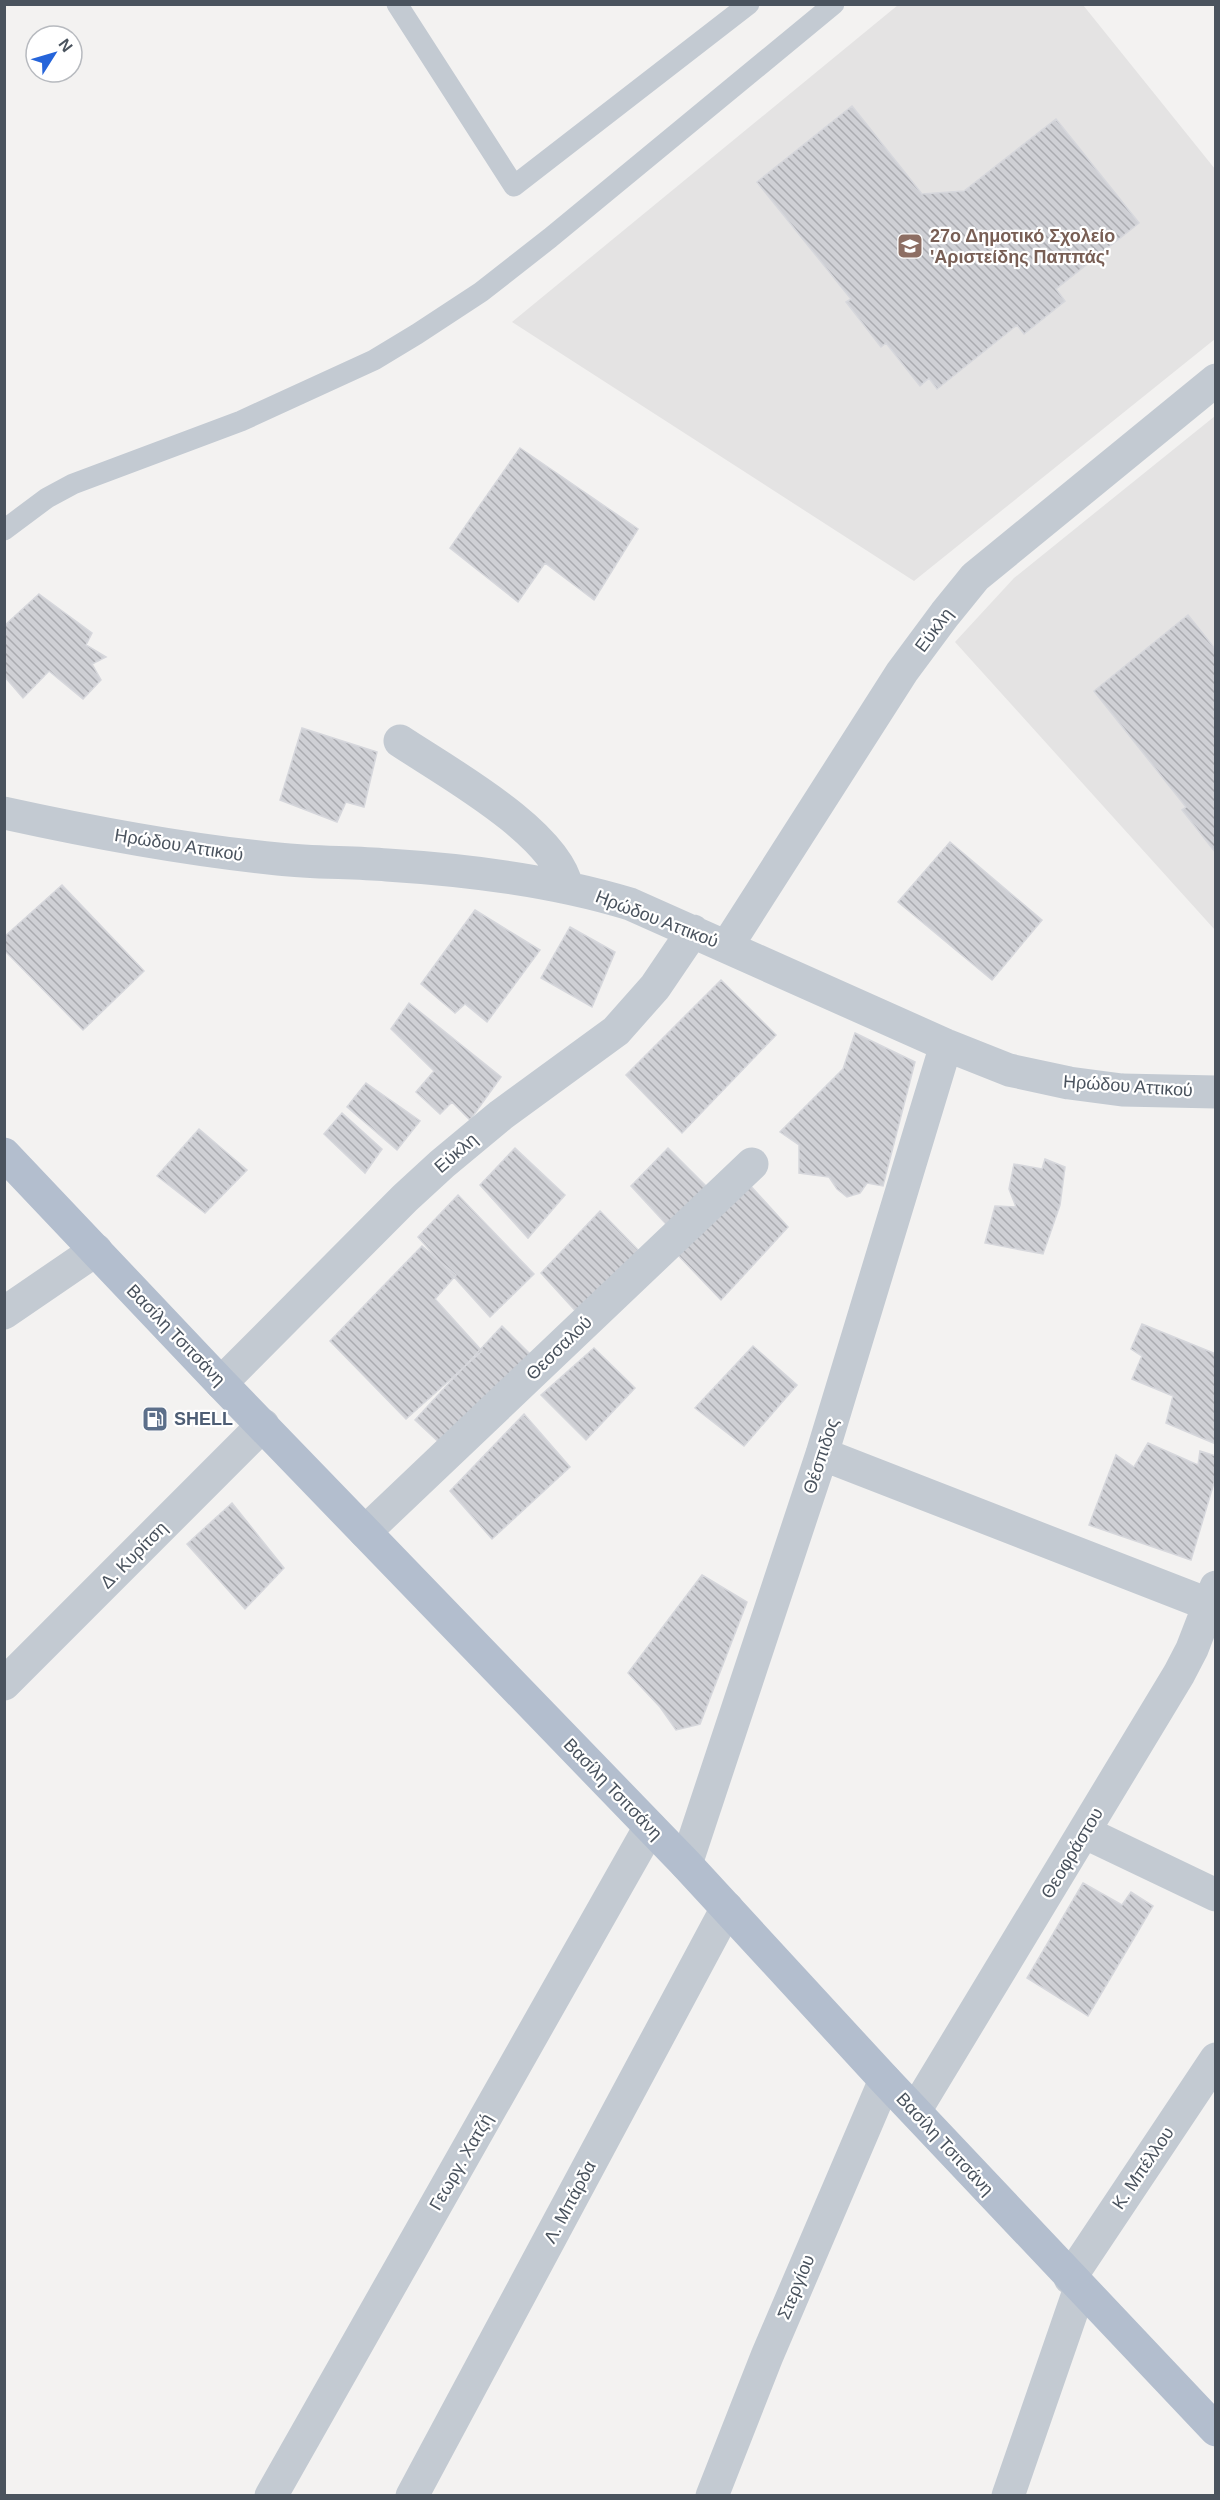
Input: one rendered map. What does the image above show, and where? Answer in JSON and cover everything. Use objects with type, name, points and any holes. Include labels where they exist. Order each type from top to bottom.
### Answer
[{"type":"main road","name":"Βασίλη Τσιτσάνη","points":[[4,1154],[221,1383],[728,1908],[885,2080],[1215,2430]]},
{"type":"street","name":"Εύκλη","points":[[727,946],[902,672],[975,577],[1215,380]]},
{"type":"street","points":[[400,741],[529,831],[556,863],[567,887]]},
{"type":"street","name":"Ηρώδου Αττικού","points":[[4,813],[164,844],[279,859],[411,867],[567,887],[630,904],[946,1045],[1010,1071],[1069,1083],[1122,1090],[1215,1092]]},
{"type":"street","name":"Εύκλη","points":[[221,1383],[405,1198],[442,1164],[501,1115],[616,1031],[655,987],[693,931]]},
{"type":"street","name":"Θέσπιδος","points":[[686,1864],[822,1454],[946,1045]]},
{"type":"street","name":"Θεσσαλού","points":[[365,1532],[752,1164]]},
{"type":"street","points":[[4,1313],[96,1250]]},
{"type":"street","name":"Δ. Κυρίτση","points":[[4,1684],[262,1425]]},
{"type":"street","points":[[822,1454],[1213,1596]]},
{"type":"street","name":"Θεοφράστου","points":[[915,2111],[1179,1674],[1213,1596]]},
{"type":"street","name":"Γεωργ. Χατζή","points":[[271,2496],[650,1827]]},
{"type":"street","points":[[1084,1832],[1215,1895]]},
{"type":"street","name":"Λ. Μπάρδα","points":[[412,2496],[728,1908]]},
{"type":"street","name":"Κ. Μπέλλου","points":[[1008,2496],[1075,2283],[1215,2059]]},
{"type":"street","name":"Στεργίου","points":[[712,2496],[767,2356],[885,2080]]},
{"type":"lane","points":[[398,4],[514,186],[749,4]]},
{"type":"lane","points":[[4,530],[47,498],[73,484],[241,420],[374,360],[417,334],[481,292],[550,238],[834,4]]},
{"type":"shaded area","name":"27ο Δημοτικό Σχολείο 'Αριστείδης Παππάς'","points":[[898,5],[1083,5],[1215,169],[1215,339],[914,581],[512,322]]},
{"type":"shaded area","points":[[1215,416],[1215,930],[955,642],[1014,578]]},
{"type":"building","points":[[852,106],[922,194],[964,191],[1056,119],[1139,223],[1056,289],[1065,301],[1024,334],[1017,325],[937,389],[929,378],[920,386],[886,343],[881,347],[846,302],[851,299],[757,182]]},
{"type":"building","points":[[520,448],[638,529],[594,600],[545,563],[518,602],[450,548]]},
{"type":"building","points":[[39,594],[92,633],[86,645],[106,657],[92,664],[101,680],[83,699],[49,671],[23,698],[4,676],[4,626]]},
{"type":"building","points":[[1188,615],[1216,650],[1216,853],[1182,810],[1186,807],[1094,691]]},
{"type":"building","points":[[302,728],[377,752],[364,807],[346,802],[337,822],[280,800]]},
{"type":"building","points":[[950,842],[1042,920],[992,980],[898,902]]},
{"type":"building","points":[[62,885],[144,971],[83,1030],[4,950],[4,937]]},
{"type":"building","points":[[475,910],[540,950],[487,1022],[465,1004],[455,1013],[421,984]]},
{"type":"building","points":[[570,927],[615,952],[592,1007],[541,978]]},
{"type":"building","points":[[721,980],[776,1035],[682,1133],[626,1075]]},
{"type":"building","points":[[409,1003],[501,1077],[470,1120],[452,1102],[440,1114],[416,1092],[434,1071],[391,1029]]},
{"type":"building","points":[[855,1033],[915,1062],[883,1186],[867,1183],[860,1193],[847,1197],[837,1189],[829,1177],[799,1173],[799,1145],[780,1132],[843,1069]]},
{"type":"building","points":[[366,1083],[420,1121],[397,1150],[347,1107]]},
{"type":"building","points":[[342,1113],[382,1149],[365,1173],[324,1134]]},
{"type":"building","points":[[199,1129],[247,1170],[205,1213],[157,1176]]},
{"type":"building","points":[[515,1148],[565,1195],[528,1238],[480,1185]]},
{"type":"building","points":[[668,1148],[708,1188],[666,1224],[631,1186]]},
{"type":"building","points":[[1045,1159],[1065,1167],[1060,1205],[1043,1254],[985,1243],[995,1206],[1016,1207],[1009,1189],[1014,1164],[1042,1169]]},
{"type":"building","points":[[747,1182],[788,1227],[721,1300],[675,1252]]},
{"type":"building","points":[[458,1195],[534,1274],[490,1317],[418,1237]]},
{"type":"building","points":[[600,1211],[642,1254],[580,1316],[541,1273]]},
{"type":"building","points":[[422,1246],[456,1275],[435,1299],[482,1351],[406,1419],[330,1341]]},
{"type":"building","points":[[1142,1324],[1216,1354],[1216,1444],[1166,1423],[1173,1396],[1132,1379],[1142,1356],[1131,1349]]},
{"type":"building","points":[[502,1326],[533,1357],[445,1448],[415,1420]]},
{"type":"building","points":[[753,1346],[797,1385],[744,1446],[695,1408]]},
{"type":"building","points":[[594,1348],[635,1388],[586,1440],[541,1395]]},
{"type":"building","points":[[524,1414],[570,1467],[492,1539],[450,1491]]},
{"type":"building","points":[[1148,1443],[1198,1465],[1200,1451],[1216,1456],[1216,1476],[1191,1560],[1089,1525],[1116,1455],[1134,1467]]},
{"type":"building","points":[[232,1503],[284,1568],[245,1609],[187,1544]]},
{"type":"building","points":[[702,1575],[747,1602],[700,1724],[676,1730],[660,1707],[628,1673]]},
{"type":"building","points":[[1083,1883],[1122,1905],[1131,1892],[1153,1906],[1088,2016],[1027,1978]]},
{"type":"place","name":"27ο Δημοτικό Σχολείο 'Αριστείδης Παππάς'","points":[[910,246]]},
{"type":"place","name":"SHELL","points":[[155,1419]]}]
